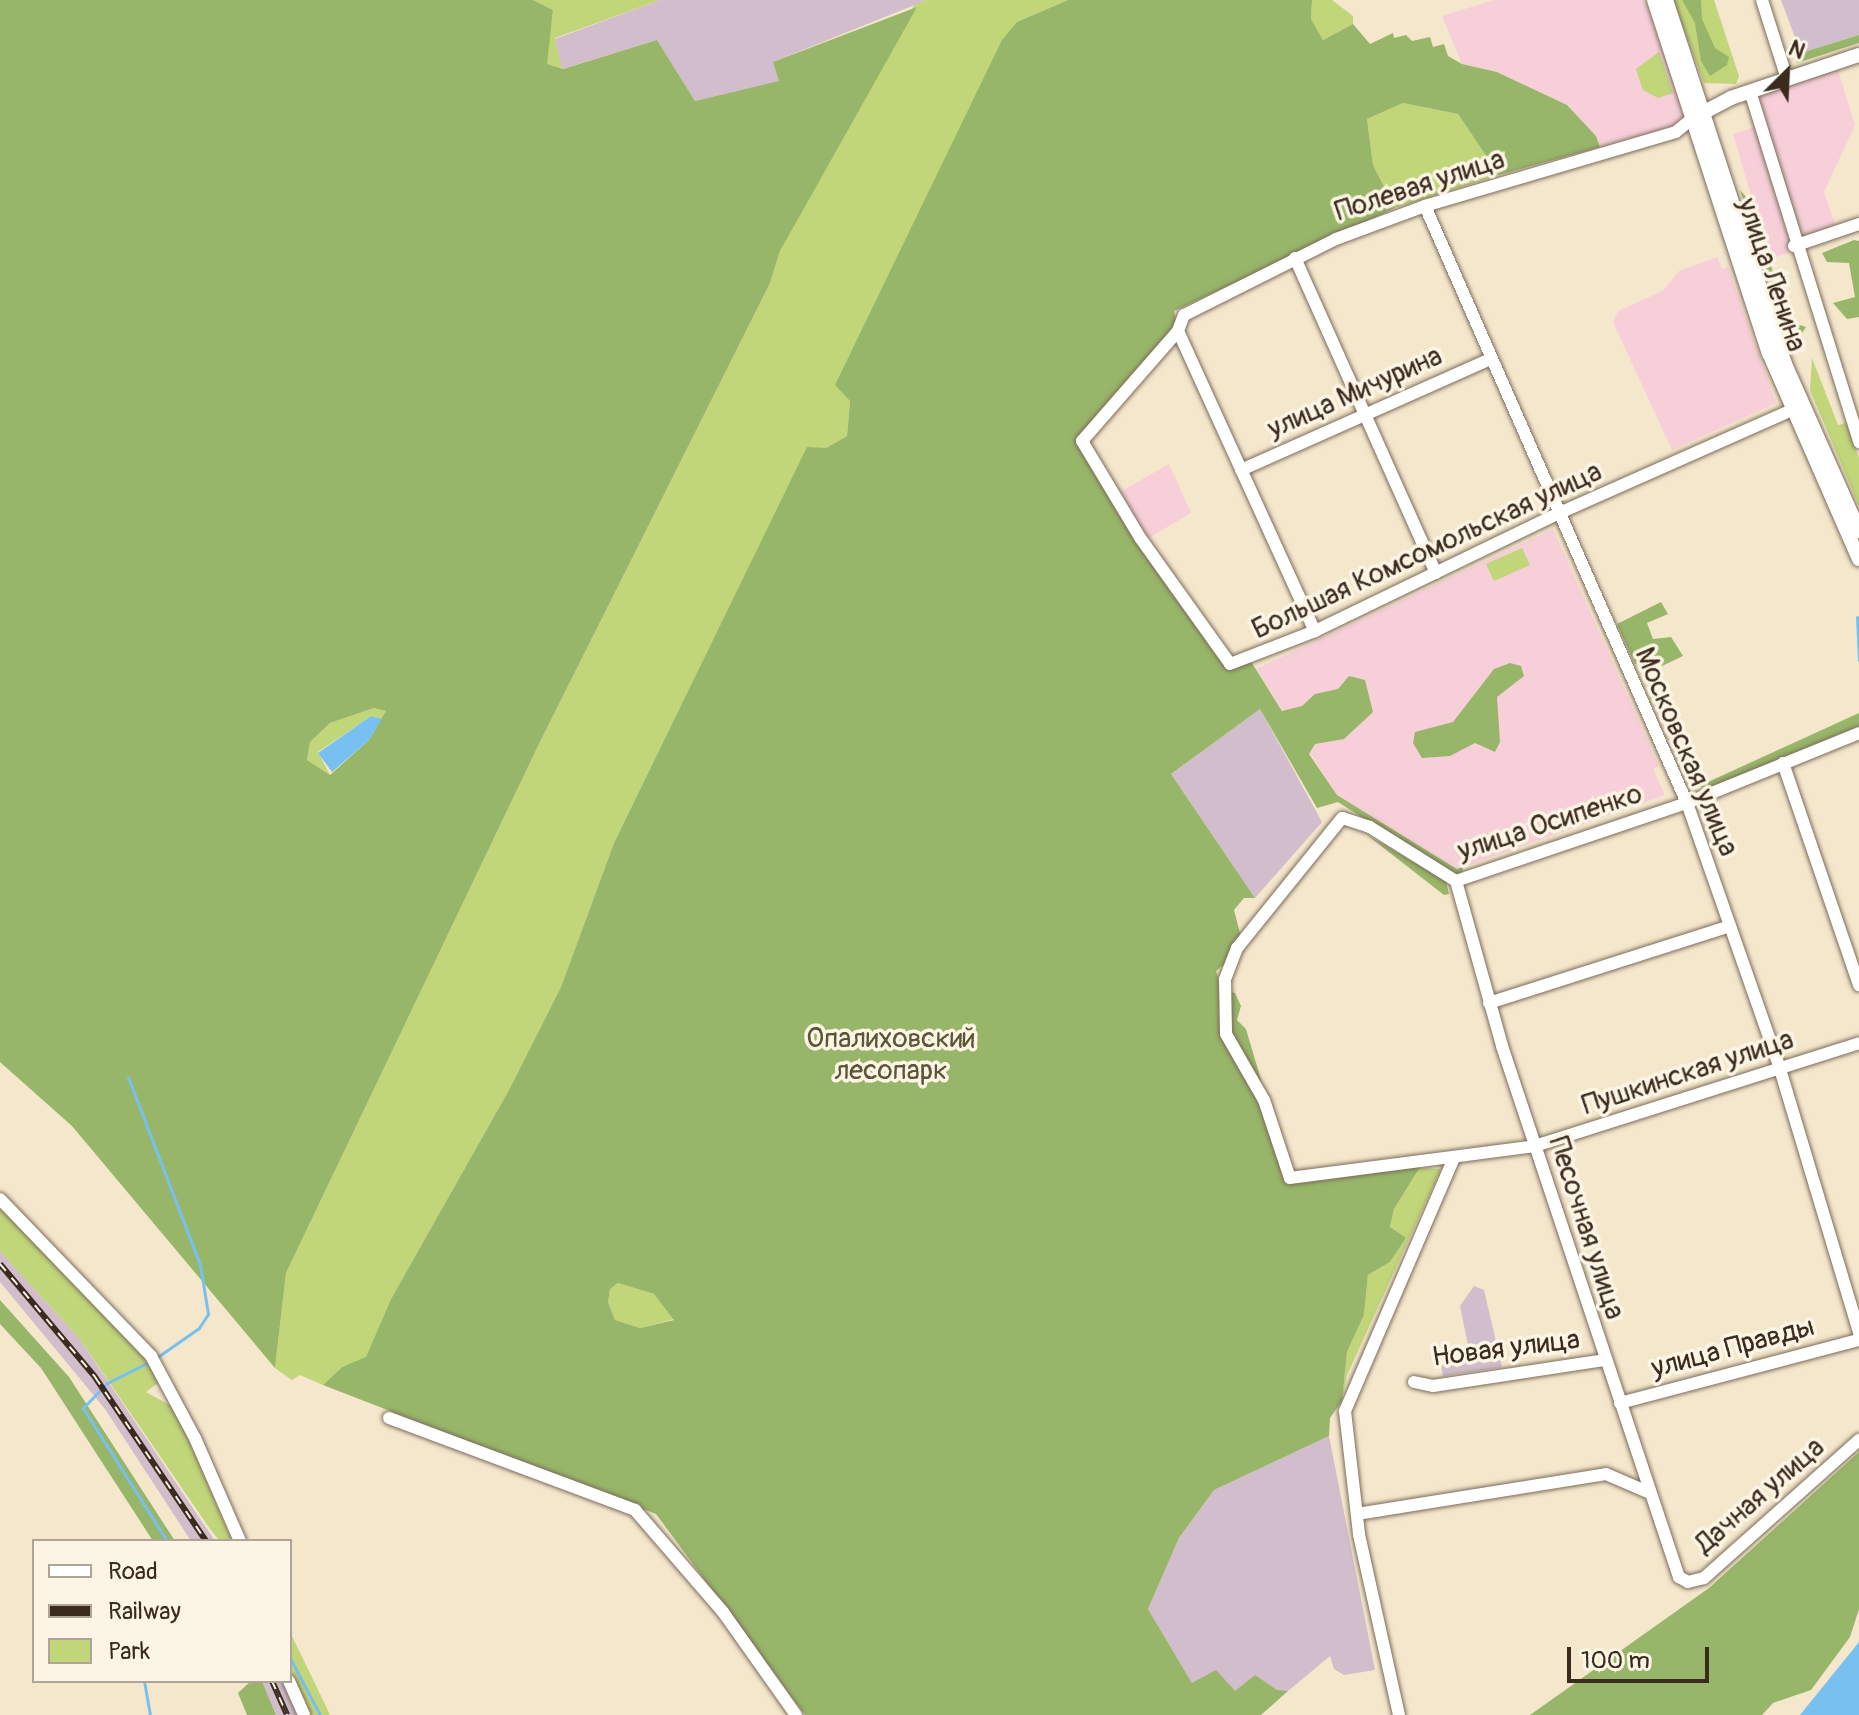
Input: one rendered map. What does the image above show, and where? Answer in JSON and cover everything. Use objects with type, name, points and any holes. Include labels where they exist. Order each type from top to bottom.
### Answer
[{"type":"main road","name":"улица Ленина","points":[[1654,0],[1698,115],[1798,408],[1859,559]]},
{"type":"main road","name":"улица Ленина","points":[[1666,0],[1698,115]]},
{"type":"main road","points":[[1698,115],[1750,91],[1859,55]]},
{"type":"main road","name":"улица Ленина","points":[[1798,408],[1859,531]]},
{"type":"street","points":[[1762,0],[1787,79]]},
{"type":"street","points":[[1750,91],[1794,246],[1859,442]]},
{"type":"street","name":"Полевая улица","points":[[1178,331],[1184,315],[1295,258],[1425,206],[1676,132],[1698,115]]},
{"type":"street","name":"Московская улица","points":[[1425,206],[1488,360],[1687,803],[1780,1069],[1859,1333]]},
{"type":"street","points":[[1794,246],[1859,224]]},
{"type":"street","points":[[1295,258],[1436,573]]},
{"type":"street","points":[[1178,331],[1315,631]]},
{"type":"street","name":"Большая Комсомольская улица","points":[[1178,331],[1082,441],[1141,539],[1230,664],[1315,631],[1557,514],[1798,408]]},
{"type":"street","name":"улица Мичурина","points":[[1241,470],[1488,360]]},
{"type":"street","name":"улица Осипенко","points":[[1295,1181],[1264,1100],[1226,1034],[1225,980],[1237,948],[1342,818],[1370,827],[1456,881],[1687,803],[1859,733]]},
{"type":"street","points":[[1783,763],[1859,985]]},
{"type":"street","name":"Песочная улица","points":[[1456,881],[1489,1003],[1604,1360],[1678,1574],[1688,1582]]},
{"type":"street","points":[[1489,1003],[1730,926]]},
{"type":"street","name":"Пушкинская улица","points":[[1295,1181],[1535,1146],[1859,1043]]},
{"type":"street","points":[[1399,1715],[1357,1514],[1347,1405],[1454,1158]]},
{"type":"street","points":[[0,1199],[151,1356],[195,1438],[239,1539]]},
{"type":"street","name":"улица Правды","points":[[1620,1403],[1859,1340]]},
{"type":"street","name":"Новая улица","points":[[1414,1382],[1433,1386],[1604,1360]]},
{"type":"street","points":[[389,1418],[635,1510],[723,1612],[796,1715]]},
{"type":"street","name":"Дачная улица","points":[[1688,1582],[1715,1568],[1859,1440]]},
{"type":"street","points":[[1357,1514],[1606,1474],[1650,1493]]},
{"type":"street","points":[[290,1683],[304,1715]]},
{"type":"shaded area","points":[[660,0],[927,0],[773,62],[780,81],[695,101],[657,40],[562,69],[555,39]]},
{"type":"shaded area","points":[[1494,0],[1645,0],[1684,115],[1681,127],[1602,150],[1596,136],[1567,105],[1497,72],[1462,64],[1442,16]]},
{"type":"shaded area","points":[[1781,0],[1859,0],[1859,35],[1801,53]]},
{"type":"shaded area","points":[[1837,67],[1855,125],[1824,192],[1839,236],[1770,259],[1733,134],[1765,124],[1757,96]]},
{"type":"shaded area","points":[[1718,257],[1722,269],[1728,267],[1776,403],[1672,450],[1613,322],[1618,311],[1663,291],[1679,271]]},
{"type":"shaded area","points":[[1169,464],[1191,513],[1147,539],[1120,492]]},
{"type":"shaded area","points":[[1553,529],[1659,766],[1653,769],[1665,795],[1458,869],[1337,795],[1256,669]]},
{"type":"shaded area","points":[[1260,709],[1322,822],[1255,898],[1171,774]]},
{"type":"shaded area","points":[[0,1251],[79,1338],[214,1539],[190,1539],[105,1409],[0,1282]]},
{"type":"shaded area","points":[[1474,1286],[1484,1290],[1502,1367],[1443,1376],[1441,1365],[1471,1360],[1460,1306]]},
{"type":"shaded area","points":[[1329,1436],[1375,1670],[1344,1675],[1334,1669],[1330,1656],[1288,1691],[1235,1691],[1192,1683],[1148,1609],[1179,1538],[1214,1490]]},
{"type":"shaded area","points":[[263,1683],[285,1683],[299,1715],[276,1715]]},
{"type":"green space","points":[[0,0],[533,0],[553,10],[547,64],[563,69],[657,40],[695,101],[779,81],[773,62],[917,7],[780,251],[770,283],[538,746],[286,1273],[275,1368],[72,1126],[0,1062]],"holes":[[[374,708],[386,711],[369,740],[330,775],[307,760],[310,742],[330,723]]]},
{"type":"green space","points":[[533,0],[660,0],[555,38],[562,69],[546,64],[553,10]]},
{"type":"green space","points":[[927,0],[1068,0],[1017,22],[836,384],[850,401],[847,436],[826,448],[807,448],[614,843],[561,987],[509,1090],[391,1299],[366,1358],[342,1367],[323,1385],[300,1375],[292,1380],[275,1368],[286,1273],[538,746],[770,283],[780,251],[914,5]]},
{"type":"green space","name":"Опалиховский лесопарк","points":[[1068,0],[1312,0],[1311,19],[1323,40],[1353,24],[1370,44],[1393,33],[1394,38],[1406,35],[1412,41],[1430,37],[1433,47],[1444,44],[1448,56],[1462,64],[1497,72],[1567,105],[1596,136],[1600,147],[1499,175],[1458,114],[1403,103],[1367,119],[1373,165],[1395,208],[1174,311],[1178,331],[1082,441],[1229,664],[1250,660],[1282,711],[1302,706],[1315,694],[1338,689],[1349,676],[1365,680],[1373,712],[1344,739],[1315,744],[1309,754],[1337,795],[1457,869],[1463,867],[1462,875],[1452,875],[1338,802],[1317,808],[1260,709],[1171,774],[1255,898],[1244,898],[1234,910],[1241,937],[1232,958],[1216,971],[1222,989],[1235,993],[1241,1006],[1237,1020],[1246,1029],[1290,1178],[1424,1161],[1394,1209],[1390,1227],[1406,1238],[1390,1262],[1368,1275],[1364,1315],[1347,1352],[1342,1401],[1330,1418],[1329,1436],[1214,1490],[1179,1538],[1148,1609],[1192,1683],[1216,1670],[1235,1691],[1255,1675],[1277,1690],[1288,1691],[1261,1715],[805,1715],[656,1514],[323,1385],[342,1367],[366,1357],[391,1299],[509,1090],[561,987],[614,843],[807,447],[826,448],[847,436],[850,401],[835,385],[1002,40],[1017,22]],"holes":[[[618,1283],[654,1294],[674,1320],[640,1328],[615,1320],[608,1302],[610,1289]]]},
{"type":"green space","points":[[1312,0],[1332,0],[1353,16],[1353,24],[1323,40],[1311,19]]},
{"type":"green space","points":[[1673,0],[1714,0],[1739,76],[1736,84],[1704,83]]},
{"type":"green space","points":[[1682,0],[1701,0],[1702,19],[1715,48],[1729,57],[1727,65],[1710,76],[1701,61],[1695,23]]},
{"type":"green space","points":[[1859,35],[1859,43],[1797,63],[1790,43],[1795,37],[1801,53]]},
{"type":"green space","points":[[1659,52],[1673,93],[1658,98],[1643,90],[1636,69]]},
{"type":"green space","points":[[1403,103],[1458,114],[1499,175],[1395,208],[1373,165],[1367,119]]},
{"type":"green space","points":[[1740,190],[1754,206],[1787,321],[1806,327],[1792,349]]},
{"type":"green space","points":[[1854,240],[1859,241],[1859,317],[1847,319],[1833,303],[1855,297],[1849,263],[1827,262],[1822,253]]},
{"type":"green space","points":[[1812,358],[1838,425],[1846,423],[1859,457],[1859,506],[1810,390]]},
{"type":"green space","points":[[1522,548],[1530,565],[1494,581],[1486,564]]},
{"type":"green space","points":[[1661,602],[1668,614],[1647,623],[1653,639],[1671,637],[1683,656],[1662,666],[1656,657],[1635,664],[1617,624]]},
{"type":"green space","points":[[1510,663],[1521,666],[1524,676],[1497,697],[1500,742],[1495,752],[1475,743],[1450,756],[1422,758],[1413,743],[1415,732],[1453,722],[1494,669]]},
{"type":"green space","points":[[374,708],[386,711],[382,719],[371,716],[318,752],[330,775],[307,760],[310,742],[330,723]]},
{"type":"green space","points":[[1859,713],[1859,726],[1710,788],[1697,787]]},
{"type":"green space","points":[[1367,835],[1446,881],[1449,894],[1444,895]]},
{"type":"green space","points":[[1420,1168],[1441,1169],[1347,1375],[1342,1401],[1347,1352],[1364,1315],[1368,1275],[1390,1262],[1406,1238],[1390,1228],[1394,1209]]},
{"type":"green space","points":[[0,1203],[148,1358],[159,1382],[146,1392],[175,1408],[231,1539],[218,1539],[210,1529],[79,1338],[0,1251]]},
{"type":"green space","points":[[618,1283],[654,1294],[675,1319],[640,1328],[615,1320],[608,1302],[610,1289]]},
{"type":"green space","points":[[0,1300],[69,1377],[174,1539],[152,1539],[41,1368],[0,1324]]},
{"type":"green space","points":[[1859,1452],[1859,1609],[1850,1637],[1811,1690],[1773,1703],[1762,1715],[1530,1715],[1709,1588]]},
{"type":"green space","points":[[292,1636],[330,1715],[309,1715],[292,1677]]},
{"type":"green space","points":[[249,1683],[263,1683],[276,1715],[247,1715],[238,1693]]},
{"type":"water","points":[[371,716],[382,719],[369,740],[332,772],[318,753]]},
{"type":"water","points":[[1859,1642],[1859,1715],[1800,1715]]},
{"type":"waterway","points":[[1857,617],[1859,660]]},
{"type":"waterway","points":[[128,1077],[200,1265],[208,1314],[199,1328],[156,1358]]},
{"type":"waterway","points":[[149,1362],[107,1383],[83,1408],[166,1539]]},
{"type":"waterway","points":[[292,1662],[320,1715]]},
{"type":"waterway","points":[[144,1683],[150,1715]]},
{"type":"railway","points":[[0,1264],[95,1377],[205,1539]]},
{"type":"railway","points":[[273,1683],[287,1715]]}]
